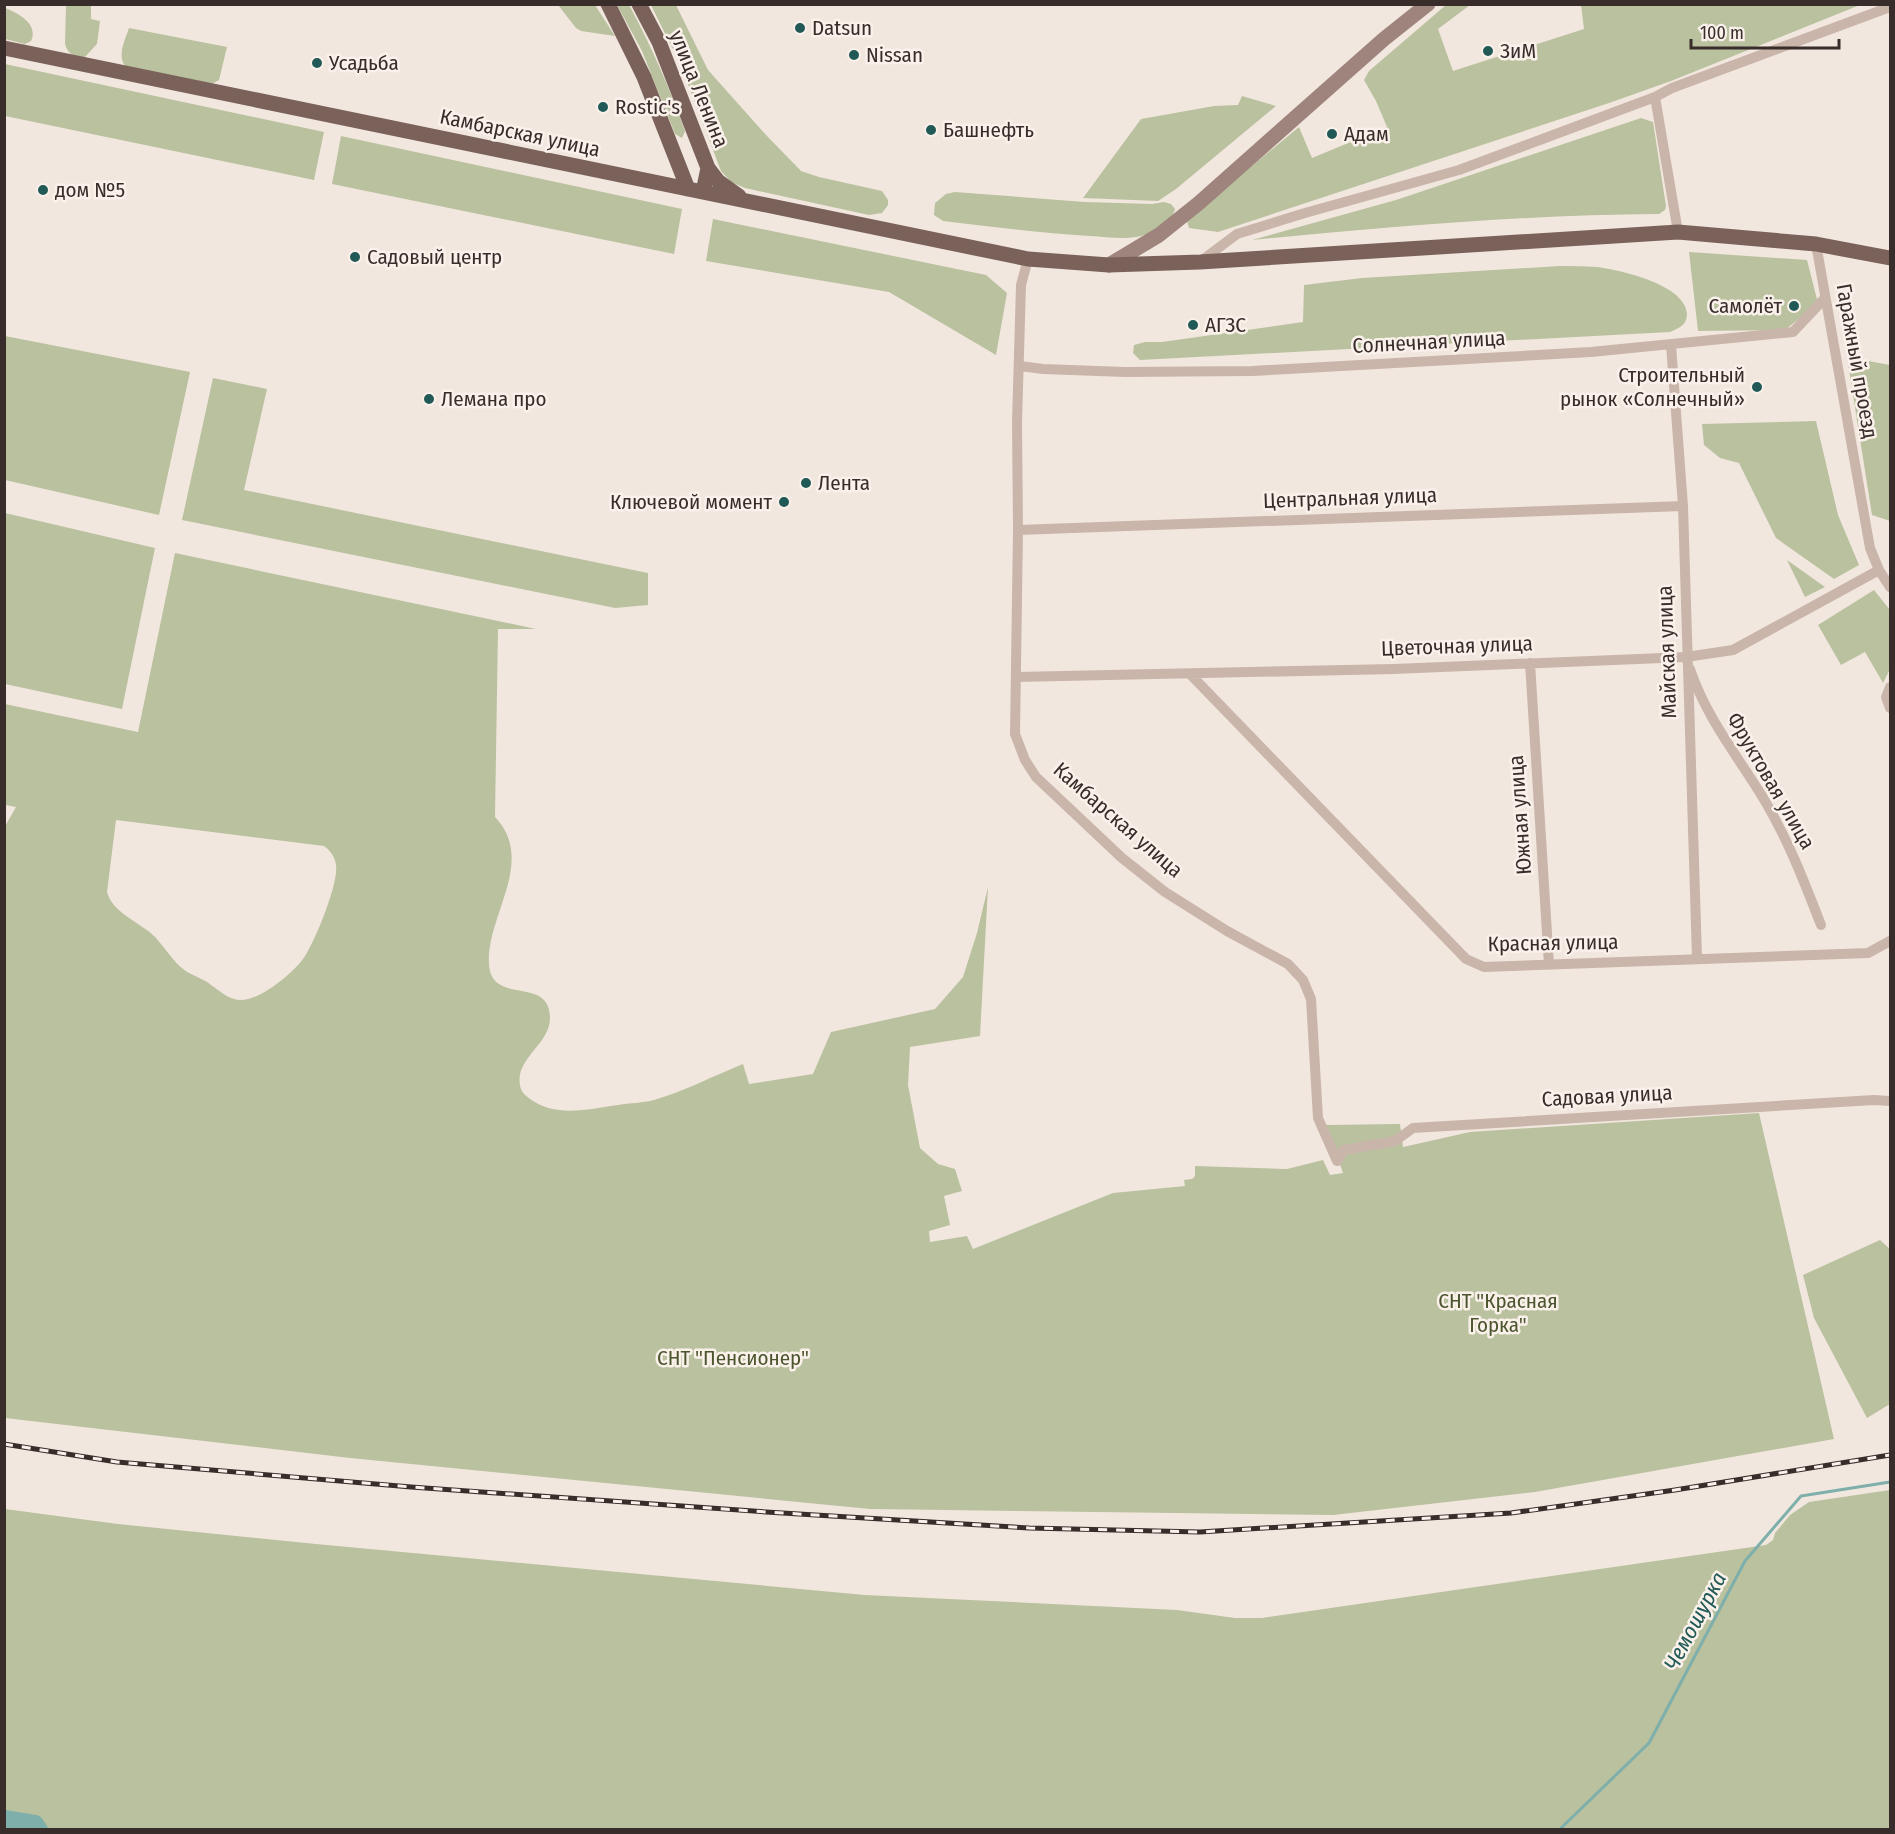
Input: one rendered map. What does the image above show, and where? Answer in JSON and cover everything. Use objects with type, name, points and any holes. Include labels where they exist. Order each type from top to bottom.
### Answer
[{"type":"main road","points":[[608,4],[696,190]]},
{"type":"main road","name":"улица Ленина","points":[[639,4],[659,42],[708,168],[696,190]]},
{"type":"main road","name":"Камбарская улица","points":[[4,48],[1028,259],[1109,265],[1200,262],[1678,232],[1816,244],[1890,258]]},
{"type":"main road","points":[[708,168],[718,181],[747,200]]},
{"type":"street","points":[[1109,265],[1159,235],[1199,203],[1383,39],[1428,4]]},
{"type":"street","points":[[1200,262],[1237,234],[1459,170],[1890,7]]},
{"type":"street","points":[[1655,97],[1678,232]]},
{"type":"street","name":"Гаражный проезд","points":[[1816,244],[1870,548],[1879,570],[1890,587]]},
{"type":"street","name":"Камбарская улица","points":[[1028,259],[1021,285],[1017,422],[1015,734],[1025,760],[1036,777],[1122,858],[1165,892],[1227,931],[1288,964],[1302,980],[1311,999],[1318,1118],[1336,1161]]},
{"type":"street","name":"Солнечная улица","points":[[1020,366],[1125,372],[1252,371],[1591,352],[1793,332],[1825,298]]},
{"type":"street","name":"Майская улица","points":[[1671,345],[1683,506],[1697,958]]},
{"type":"street","name":"Центральная улица","points":[[1018,530],[1683,506]]},
{"type":"street","name":"Цветочная улица","points":[[1016,677],[1190,674],[1686,657],[1733,650],[1879,570]]},
{"type":"street","name":"Фруктовая улица","points":[[1686,657],[1698,693],[1712,720],[1781,829],[1821,925]]},
{"type":"street","name":"Южная улица","points":[[1530,663],[1549,965]]},
{"type":"street","name":"Красная улица","points":[[1190,674],[1466,959],[1484,967],[1868,953],[1890,940]]},
{"type":"street","points":[[1890,687],[1886,697],[1890,708]]},
{"type":"street","name":"Садовая улица","points":[[1336,1161],[1344,1150],[1395,1141],[1413,1128],[1862,1100],[1890,1101]]},
{"type":"green space","points":[[66,5],[91,5],[91,19],[100,21],[97,44],[84,58],[72,54],[65,44]]},
{"type":"green space","points":[[558,5],[595,5],[615,36],[581,31]]},
{"type":"green space","points":[[617,5],[629,5],[645,35],[685,131],[682,138],[675,134],[642,51]]},
{"type":"green space","points":[[651,5],[676,5],[708,70],[801,171],[882,191],[888,200],[888,205],[882,213],[869,215],[745,188],[731,182],[721,171],[681,66]]},
{"type":"green space","points":[[1446,5],[1470,5],[1438,29],[1453,71],[1584,29],[1581,5],[1860,5],[1671,81],[1612,102],[1218,232],[1189,228],[1187,221],[1191,216],[1299,127],[1312,158],[1387,127],[1364,80],[1369,71]]},
{"type":"green space","points":[[5,8],[21,16],[30,24],[33,35],[31,41],[25,44],[5,39]]},
{"type":"green space","points":[[129,28],[227,47],[219,80],[212,84],[125,66],[122,52]]},
{"type":"green space","points":[[5,64],[324,132],[314,180],[5,116]]},
{"type":"green space","points":[[1242,96],[1276,106],[1176,189],[1158,201],[1083,198],[1141,119],[1214,106],[1238,105]]},
{"type":"green space","points":[[1641,118],[1653,122],[1666,206],[1665,210],[1659,214],[1506,219],[1252,240],[1396,200]]},
{"type":"green space","points":[[341,136],[682,209],[674,254],[332,184]]},
{"type":"green space","points":[[955,192],[1085,202],[1152,204],[1164,202],[1171,204],[1175,209],[1170,219],[1162,227],[1141,236],[1122,238],[1072,235],[943,221],[934,215],[935,203],[946,194]]},
{"type":"green space","points":[[713,219],[986,275],[1007,293],[996,355],[889,292],[706,261]]},
{"type":"green space","points":[[1689,252],[1807,260],[1818,303],[1785,330],[1698,331]]},
{"type":"green space","points":[[1560,266],[1608,269],[1651,281],[1676,295],[1684,304],[1687,314],[1686,321],[1670,332],[1140,360],[1133,353],[1134,345],[1145,342],[1162,342],[1303,322],[1304,285],[1362,278]]},
{"type":"green space","points":[[5,336],[190,372],[159,515],[5,480]]},
{"type":"green space","points":[[1847,357],[1890,365],[1890,521],[1872,515]]},
{"type":"green space","points":[[213,378],[267,389],[244,490],[648,573],[648,605],[615,608],[182,520]]},
{"type":"green space","points":[[1816,421],[1838,515],[1859,565],[1834,579],[1776,538],[1739,463],[1720,458],[1704,445],[1702,424]]},
{"type":"green space","points":[[5,513],[155,548],[122,709],[5,684]]},
{"type":"green space","points":[[175,553],[536,629],[498,629],[495,817],[507,834],[511,852],[511,870],[490,946],[489,964],[492,977],[499,984],[531,993],[540,997],[547,1004],[550,1017],[549,1027],[523,1067],[520,1085],[522,1091],[530,1099],[550,1109],[572,1111],[650,1101],[676,1093],[743,1064],[749,1084],[813,1074],[831,1032],[935,1009],[963,977],[988,887],[980,1036],[910,1047],[908,1085],[920,1148],[938,1164],[955,1169],[962,1191],[944,1196],[950,1225],[929,1231],[930,1242],[967,1236],[973,1249],[1113,1193],[1185,1186],[1184,1180],[1195,1176],[1195,1166],[1287,1169],[1323,1160],[1330,1175],[1343,1173],[1326,1125],[1400,1124],[1403,1147],[1470,1132],[1759,1113],[1834,1439],[1535,1492],[1333,1515],[870,1509],[350,1458],[5,1418],[4,828],[16,807],[5,805],[5,704],[138,732]],"holes":[[[116,820],[324,846],[335,859],[336,874],[330,899],[313,941],[303,959],[291,972],[265,992],[247,999],[239,1000],[228,996],[183,969],[150,932],[115,906],[107,892]]]},
{"type":"green space","points":[[1787,560],[1825,587],[1805,597]]},
{"type":"green space","points":[[1874,590],[1890,610],[1890,669],[1883,683],[1865,652],[1841,665],[1818,625]]},
{"type":"green space","points":[[1880,1240],[1890,1249],[1890,1404],[1867,1418],[1814,1318],[1803,1275]]},
{"type":"green space","points":[[1890,1490],[1890,1829],[5,1829],[5,1509],[118,1524],[316,1544],[865,1595],[1177,1610],[1235,1618],[1262,1618],[1766,1545],[1773,1540],[1775,1533],[1790,1515],[1809,1502]]},
{"type":"waterway","name":"Чемошурка","points":[[1559,1830],[1649,1743],[1745,1561],[1801,1496],[1890,1482]]},
{"type":"waterway","points":[[4,1819],[35,1824],[39,1830]]},
{"type":"railway","points":[[4,1444],[117,1462],[411,1487],[1029,1528],[1200,1532],[1511,1513],[1675,1490],[1890,1455]]},
{"type":"place","name":"Datsun","points":[[800,28]]},
{"type":"place","name":"ЗиМ","points":[[1488,51]]},
{"type":"place","name":"Nissan","points":[[854,55]]},
{"type":"place","name":"Усадьба","points":[[317,63]]},
{"type":"place","name":"Rostic's","points":[[603,107]]},
{"type":"place","name":"Башнефть","points":[[931,130]]},
{"type":"place","name":"Адам","points":[[1332,134]]},
{"type":"place","name":"дом №5","points":[[43,190]]},
{"type":"place","name":"Садовый центр","points":[[355,257]]},
{"type":"place","name":"Самолёт","points":[[1794,306]]},
{"type":"place","name":"АГЗС","points":[[1193,325]]},
{"type":"place","name":"Строительный рынок «Солнечный»","points":[[1757,387]]},
{"type":"place","name":"Лемана про","points":[[429,399]]},
{"type":"place","name":"Лента","points":[[806,483]]},
{"type":"place","name":"Ключевой момент","points":[[784,502]]},
{"type":"park label","name":"СНТ \"Красная Горка\"","points":[[1498,1313]]},
{"type":"park label","name":"СНТ \"Пенсионер\"","points":[[733,1358]]}]
